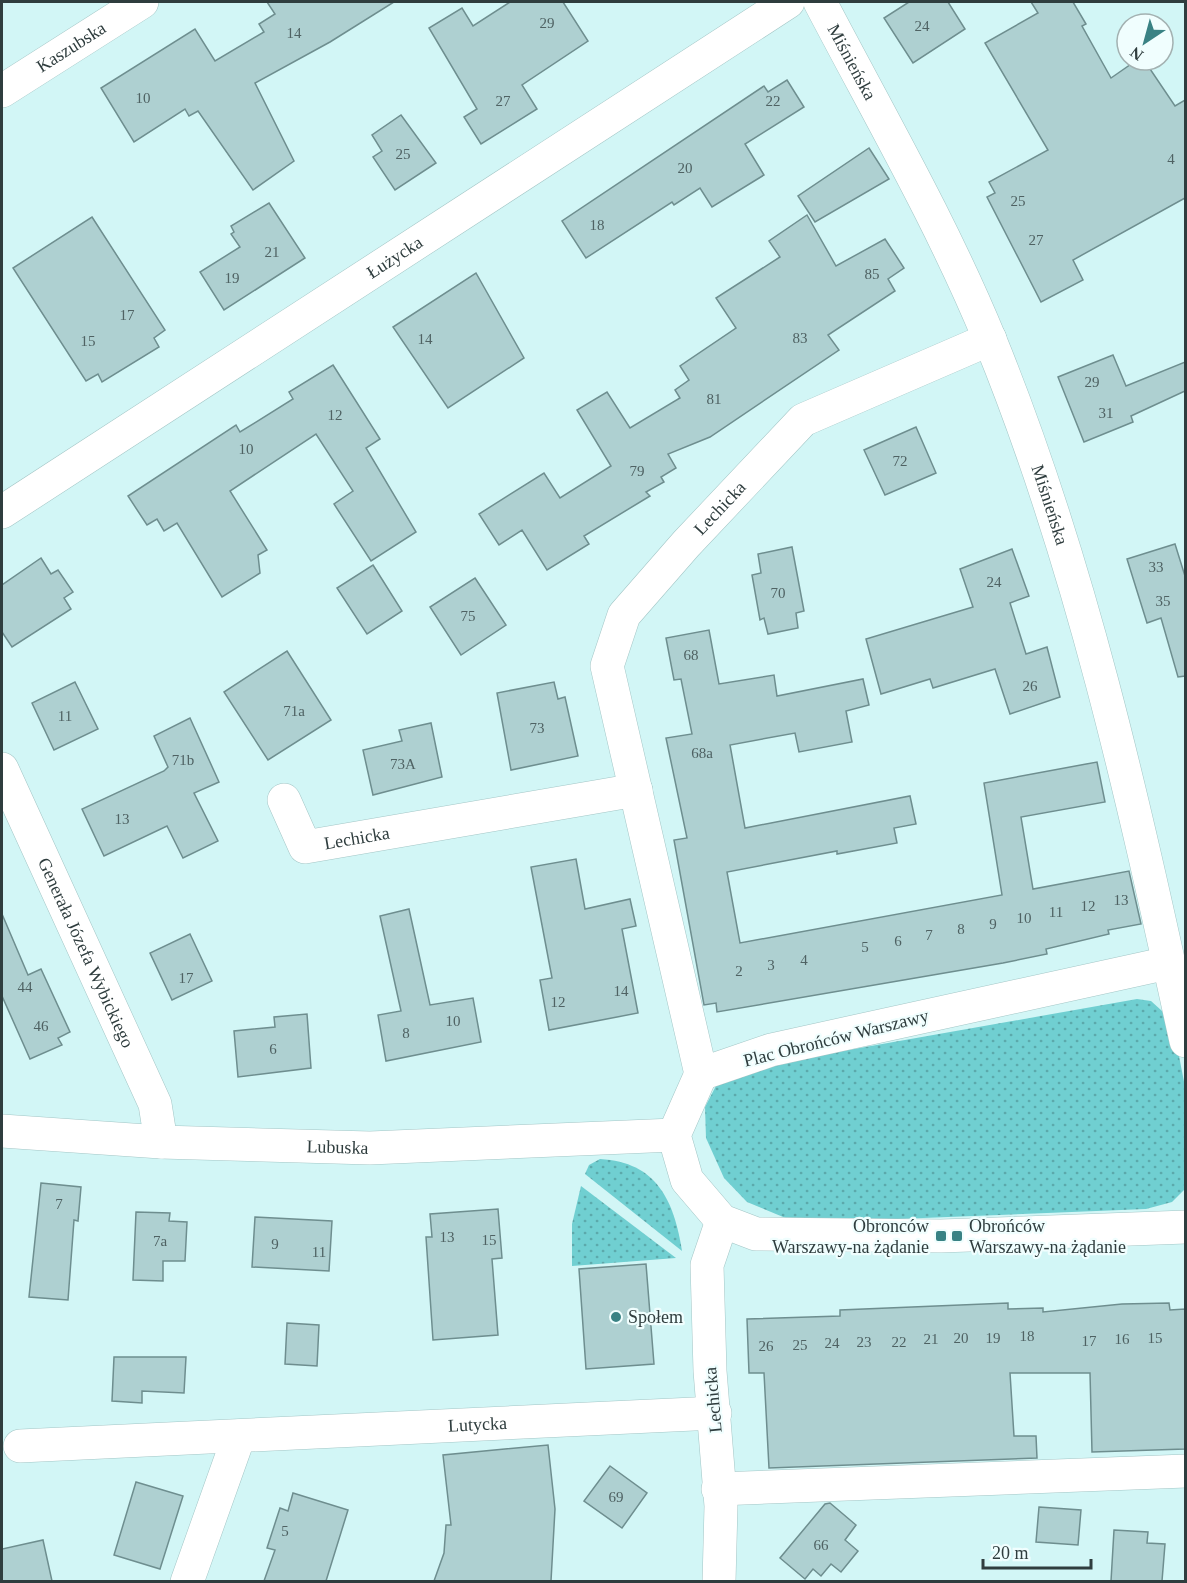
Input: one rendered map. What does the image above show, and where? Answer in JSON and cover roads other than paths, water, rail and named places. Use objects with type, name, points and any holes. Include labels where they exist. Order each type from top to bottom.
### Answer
[{"type":"street","name":"Kaszubska","points":[[2,91],[142,2]]},
{"type":"street","name":"Łużycka","points":[[2,512],[788,2]]},
{"type":"street","name":"Miśnieńska","points":[[820,2],[933,219],[990,339],[1064,543],[1108,702],[1185,1041]]},
{"type":"street","name":"Lechicka","points":[[701,1074],[607,666],[624,615],[686,544],[803,420],[990,339]]},
{"type":"street","name":"Generała Józefa Wybickiego","points":[[2,769],[155,1104],[161,1142]]},
{"type":"street","name":"Lechicka","points":[[285,800],[305,847],[636,790]]},
{"type":"street","name":"Plac Obrońców Warszawy","points":[[701,1074],[771,1050],[1168,963]]},
{"type":"street","points":[[701,1074],[674,1135],[687,1179],[723,1221],[756,1234],[941,1236],[1185,1227]]},
{"type":"street","name":"Lubuska","points":[[2,1131],[161,1142],[370,1148],[674,1135]]},
{"type":"street","name":"Lechicka","points":[[719,1581],[721,1506],[710,1371],[707,1265],[723,1221]]},
{"type":"street","name":"Lutycka","points":[[20,1446],[715,1413]]},
{"type":"street","points":[[187,1581],[239,1436]]},
{"type":"street","points":[[718,1489],[1185,1471]]},
{"type":"place","name":"Obronców Warszawy-na żądanie","points":[[941,1236]]},
{"type":"place","name":"Obrońców Warszawy-na żądanie","points":[[957,1236]]},
{"type":"place","name":"Społem","points":[[616,1317]]}]
